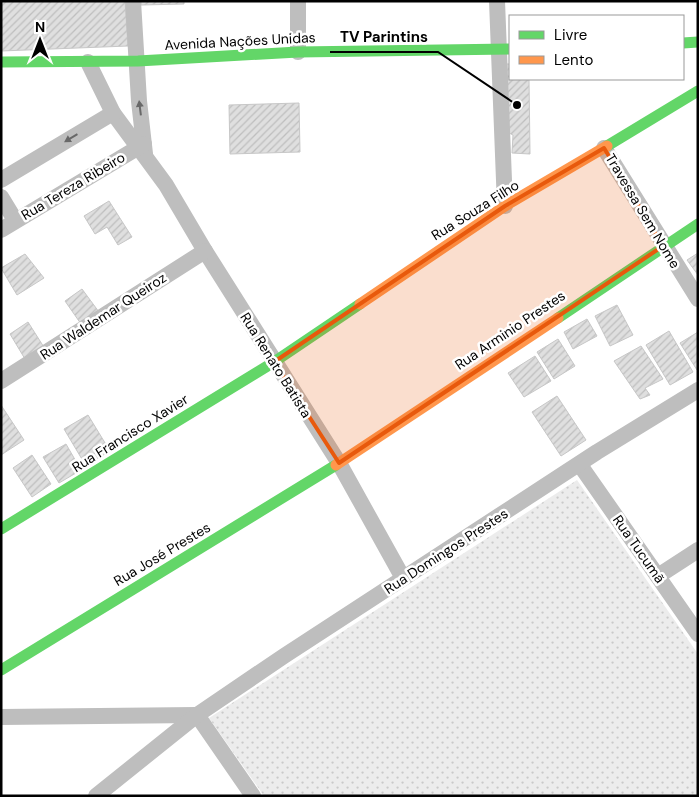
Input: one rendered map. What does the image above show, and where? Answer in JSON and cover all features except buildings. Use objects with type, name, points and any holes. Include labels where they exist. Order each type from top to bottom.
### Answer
[{"type":"street","name":"Rua Renato Batista","points":[[133,1],[142,148]]},
{"type":"street","points":[[298,1],[298,52]]},
{"type":"street","points":[[497,1],[505,49],[505,206]]},
{"type":"street","points":[[684,43],[698,42]]},
{"type":"street","name":"Avenida Nações Unidas","points":[[1,62],[138,61],[298,52],[505,49]]},
{"type":"street","name":"Rua Renato Batista","points":[[88,62],[113,113],[142,148],[274,362],[339,463],[403,578]]},
{"type":"street","name":"Rua Souza Filho","points":[[274,362],[505,206],[698,91]]},
{"type":"street","points":[[1,180],[113,113]]},
{"type":"street","name":"Rua Tereza Ribeiro","points":[[1,230],[15,220],[142,148]]},
{"type":"street","name":"Travessa Sem Nome","points":[[604,148],[663,246],[698,299]]},
{"type":"street","points":[[1,197],[15,220]]},
{"type":"street","name":"Rua Arminio Prestes","points":[[339,463],[698,224]]},
{"type":"street","name":"Rua Waldemar Queiroz","points":[[1,381],[205,251]]},
{"type":"street","name":"Rua Francisco Xavier","points":[[1,529],[274,362]]},
{"type":"street","name":"Rua Domingos Prestes","points":[[96,796],[197,715],[403,578],[698,390]]},
{"type":"street","name":"Rua José Prestes","points":[[1,670],[339,463]]},
{"type":"street","name":"Rua Tucumã","points":[[580,465],[698,634]]},
{"type":"street","points":[[658,576],[698,550]]},
{"type":"street","points":[[1,717],[197,715],[253,796]]},
{"type":"highlighted area","points":[[604,148],[663,246],[339,463],[274,362],[505,206]]},
{"type":"shaded area","points":[[577,480],[698,654],[698,796],[264,796],[209,718]]},
{"type":"traffic: fast","points":[[684,43],[698,42]]},
{"type":"traffic: fast","points":[[1,62],[138,61],[298,52],[509,49]]},
{"type":"traffic: fast","points":[[607,146],[698,91]]},
{"type":"traffic: fast","points":[[558,318],[698,224]]},
{"type":"traffic: fast","points":[[1,529],[274,362],[360,304]]},
{"type":"traffic: fast","points":[[1,670],[336,465]]},
{"type":"traffic: slow","points":[[360,304],[505,206],[607,146]]},
{"type":"traffic: slow","points":[[336,465],[558,318]]},
{"type":"place","name":"TV Parintins","points":[[517,105]]}]
